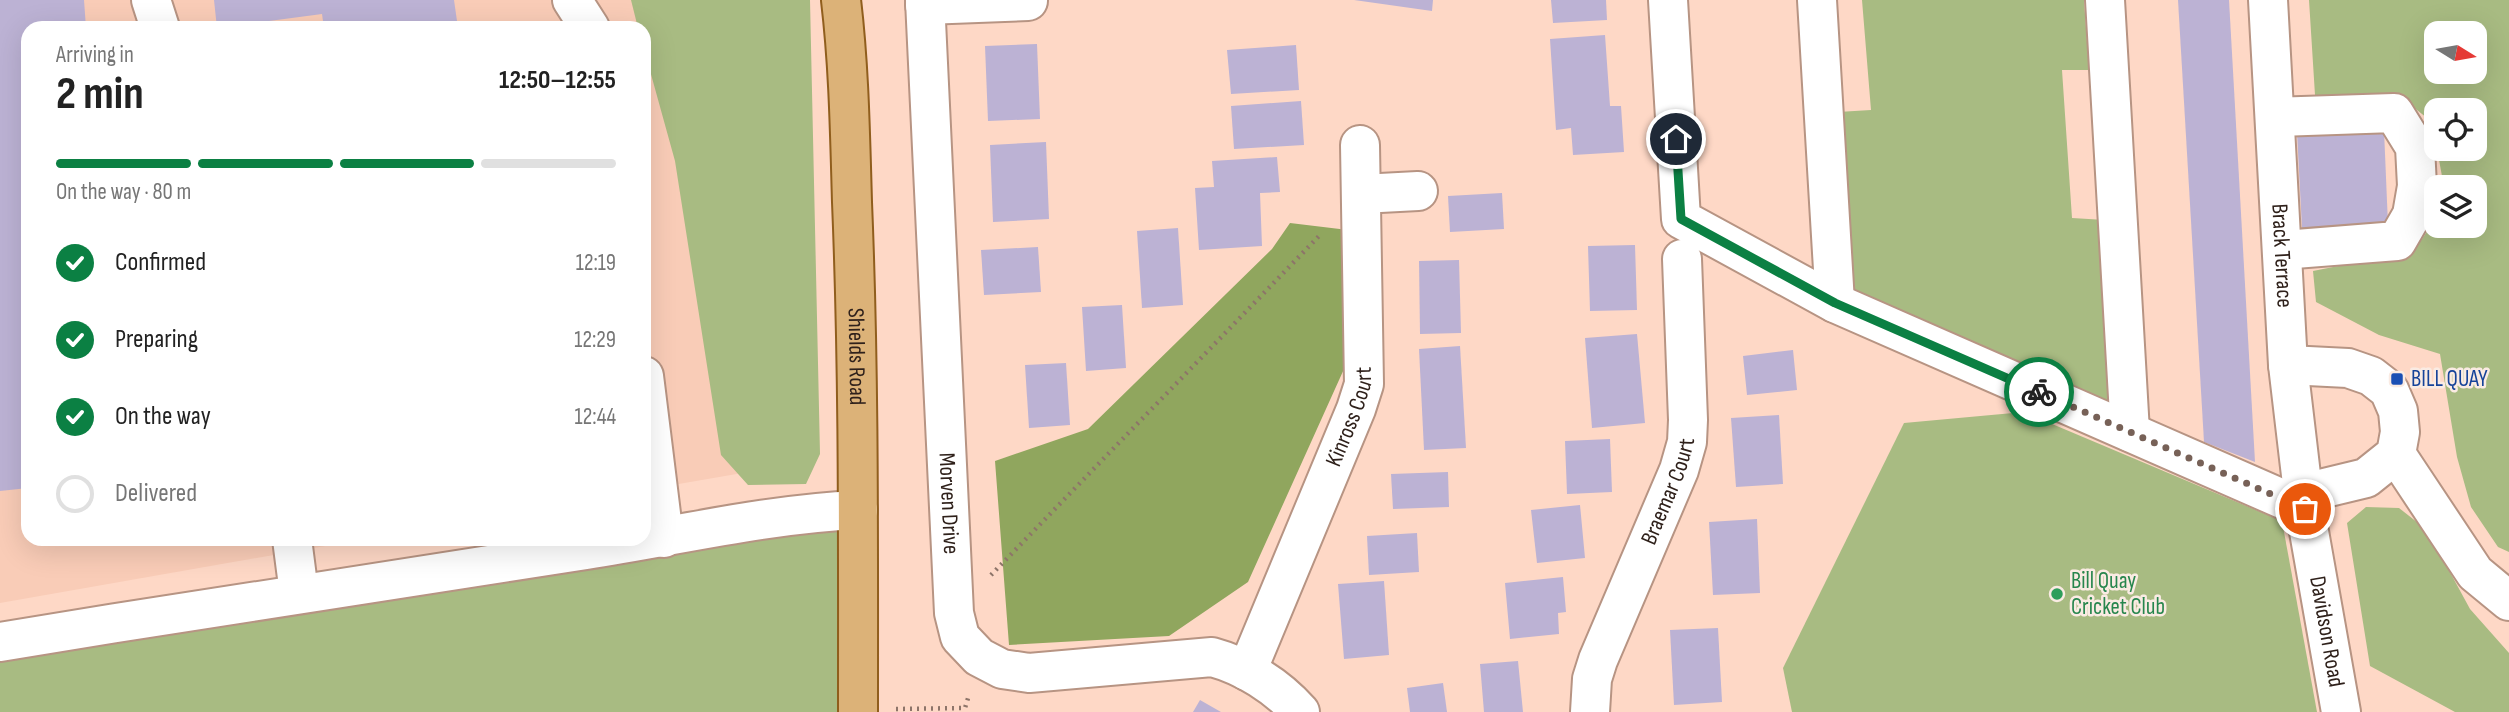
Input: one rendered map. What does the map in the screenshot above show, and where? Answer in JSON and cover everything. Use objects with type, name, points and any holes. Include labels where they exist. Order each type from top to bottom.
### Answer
[{"type":"main road","name":"Shields Road","points":[[841,0],[846,40],[855,258],[858,711]]},
{"type":"street","points":[[151,0],[158,21]]},
{"type":"street","points":[[572,0],[586,21]]},
{"type":"street","points":[[1668,0],[1681,219],[1835,303],[2130,432],[2305,501],[2366,478],[2396,454],[2400,432],[2398,411],[2389,390],[2371,376],[2348,368],[2288,365]]},
{"type":"street","points":[[1817,0],[1835,303]]},
{"type":"street","points":[[2105,0],[2130,432]]},
{"type":"street","name":"Brack Terrace","points":[[2268,0],[2288,365],[2305,501]]},
{"type":"street","points":[[925,2],[1028,1]]},
{"type":"street","name":"Morven Drive","points":[[925,2],[954,613],[960,637],[979,657],[1002,669],[1029,673],[1212,657],[1247,671],[1274,689],[1300,712]]},
{"type":"street","points":[[2275,117],[2393,113],[2415,147],[2417,173],[2412,215],[2397,241],[2282,250]]},
{"type":"street","name":"Kinross Court","points":[[1247,671],[1364,384],[1360,145]]},
{"type":"street","points":[[1361,194],[1418,191]]},
{"type":"street","name":"Braemar Court","points":[[1590,712],[1592,679],[1598,660],[1679,470],[1687,442],[1682,259]]},
{"type":"street","points":[[651,436],[663,538]]},
{"type":"street","points":[[2396,454],[2475,573],[2509,601]]},
{"type":"street","name":"Davidson Road","points":[[2305,501],[2341,712]]},
{"type":"street","points":[[651,540],[814,512],[858,510]]},
{"type":"street","points":[[293,546],[299,593]]},
{"type":"street","points":[[0,642],[610,546]]},
{"type":"path","points":[[954,613],[1361,194]]},
{"type":"path","points":[[858,711],[965,708],[979,657]]},
{"type":"shaded area","points":[[0,0],[752,0],[788,465],[651,489],[651,21],[21,21],[21,546],[325,546],[0,603]]},
{"type":"green space","points":[[631,0],[810,0],[820,454],[806,484],[748,485],[721,455],[675,161],[651,74],[651,21],[636,21]]},
{"type":"green space","points":[[1862,0],[2084,0],[2089,70],[2062,70],[2072,218],[2105,220],[2113,406],[1846,293],[1838,112],[1871,110]]},
{"type":"green space","points":[[2309,0],[2509,0],[2509,552],[2498,547],[2471,507],[2457,457],[2440,354],[2379,335],[2316,302],[2313,271],[2414,251],[2424,236],[2487,238],[2487,175],[2442,175],[2439,161],[2487,161],[2487,98],[2424,98],[2424,116],[2402,98],[2315,95]]},
{"type":"green space","points":[[1290,223],[1348,230],[1344,369],[1248,582],[1169,636],[1009,645],[995,461],[1088,429],[1272,249]]},
{"type":"green space","name":"Bill Quay Cricket Club","points":[[2024,412],[2282,521],[2317,712],[1792,712],[1783,668],[1904,423]]},
{"type":"green space","points":[[2366,507],[2399,508],[2427,530],[2470,609],[2509,653],[2509,712],[2455,712],[2370,666],[2347,523]]},
{"type":"green space","points":[[848,519],[849,712],[0,712],[0,662],[666,547]]},
{"type":"building","points":[[0,0],[84,0],[86,21],[21,21],[21,489],[0,491]]},
{"type":"building","points":[[214,0],[454,0],[457,21],[323,21],[322,14],[270,21],[216,21]]},
{"type":"building","points":[[1354,0],[1433,0],[1432,11]]},
{"type":"building","points":[[1551,0],[1606,0],[1607,20],[1553,23]]},
{"type":"building","points":[[2178,0],[2229,0],[2255,462],[2204,442]]},
{"type":"building","points":[[1605,35],[1610,106],[1621,106],[1624,152],[1573,155],[1571,128],[1556,130],[1550,39]]},
{"type":"building","points":[[1037,44],[1040,119],[988,121],[985,46]]},
{"type":"building","points":[[1296,45],[1299,90],[1231,94],[1227,50]]},
{"type":"building","points":[[1301,101],[1304,145],[1234,149],[1231,106]]},
{"type":"building","points":[[2384,130],[2388,225],[2302,228],[2297,133]]},
{"type":"building","points":[[1046,142],[1049,219],[993,222],[990,145]]},
{"type":"building","points":[[1277,157],[1280,192],[1260,193],[1262,246],[1199,250],[1195,188],[1214,187],[1212,161]]},
{"type":"building","points":[[1502,193],[1504,229],[1450,232],[1448,196]]},
{"type":"building","points":[[1178,228],[1183,305],[1142,308],[1137,231]]},
{"type":"building","points":[[1635,245],[1637,310],[1590,311],[1588,246]]},
{"type":"building","points":[[1038,247],[1041,292],[984,295],[981,250]]},
{"type":"building","points":[[1459,260],[1461,333],[1420,334],[1419,261]]},
{"type":"building","points":[[1122,305],[1126,368],[1086,371],[1082,307]]},
{"type":"building","points":[[1637,334],[1645,423],[1592,428],[1585,338]]},
{"type":"building","points":[[1460,346],[1466,448],[1424,450],[1419,349]]},
{"type":"building","points":[[1793,350],[1797,390],[1747,395],[1743,356]]},
{"type":"building","points":[[1066,363],[1070,425],[1029,428],[1025,365]]},
{"type":"building","points":[[1779,415],[1783,484],[1736,487],[1731,418]]},
{"type":"building","points":[[1610,439],[1612,492],[1567,494],[1565,441]]},
{"type":"building","points":[[1448,472],[1449,507],[1393,509],[1391,474]]},
{"type":"building","points":[[1580,505],[1585,558],[1537,563],[1531,510]]},
{"type":"building","points":[[1757,519],[1760,593],[1713,595],[1709,522]]},
{"type":"building","points":[[1417,533],[1419,572],[1369,575],[1367,536]]},
{"type":"building","points":[[1563,577],[1566,612],[1558,613],[1559,634],[1510,639],[1505,583]]},
{"type":"building","points":[[1384,581],[1389,655],[1344,659],[1338,584]]},
{"type":"building","points":[[1718,628],[1722,702],[1674,705],[1670,630]]},
{"type":"building","points":[[1518,661],[1523,712],[1484,712],[1480,664]]},
{"type":"building","points":[[1443,683],[1447,712],[1410,712],[1407,688]]},
{"type":"building","points":[[1200,700],[1221,712],[1193,712]]},
{"type":"way so far","points":[[2039,392],[2305,509]]},
{"type":"place","name":"BILL QUAY","points":[[2397,379]]},
{"type":"place","name":"Bill Quay Cricket Club","points":[[2057,594]]},
{"type":"route","points":[[1676,139],[1681,219],[1835,303],[2039,392]]}]
